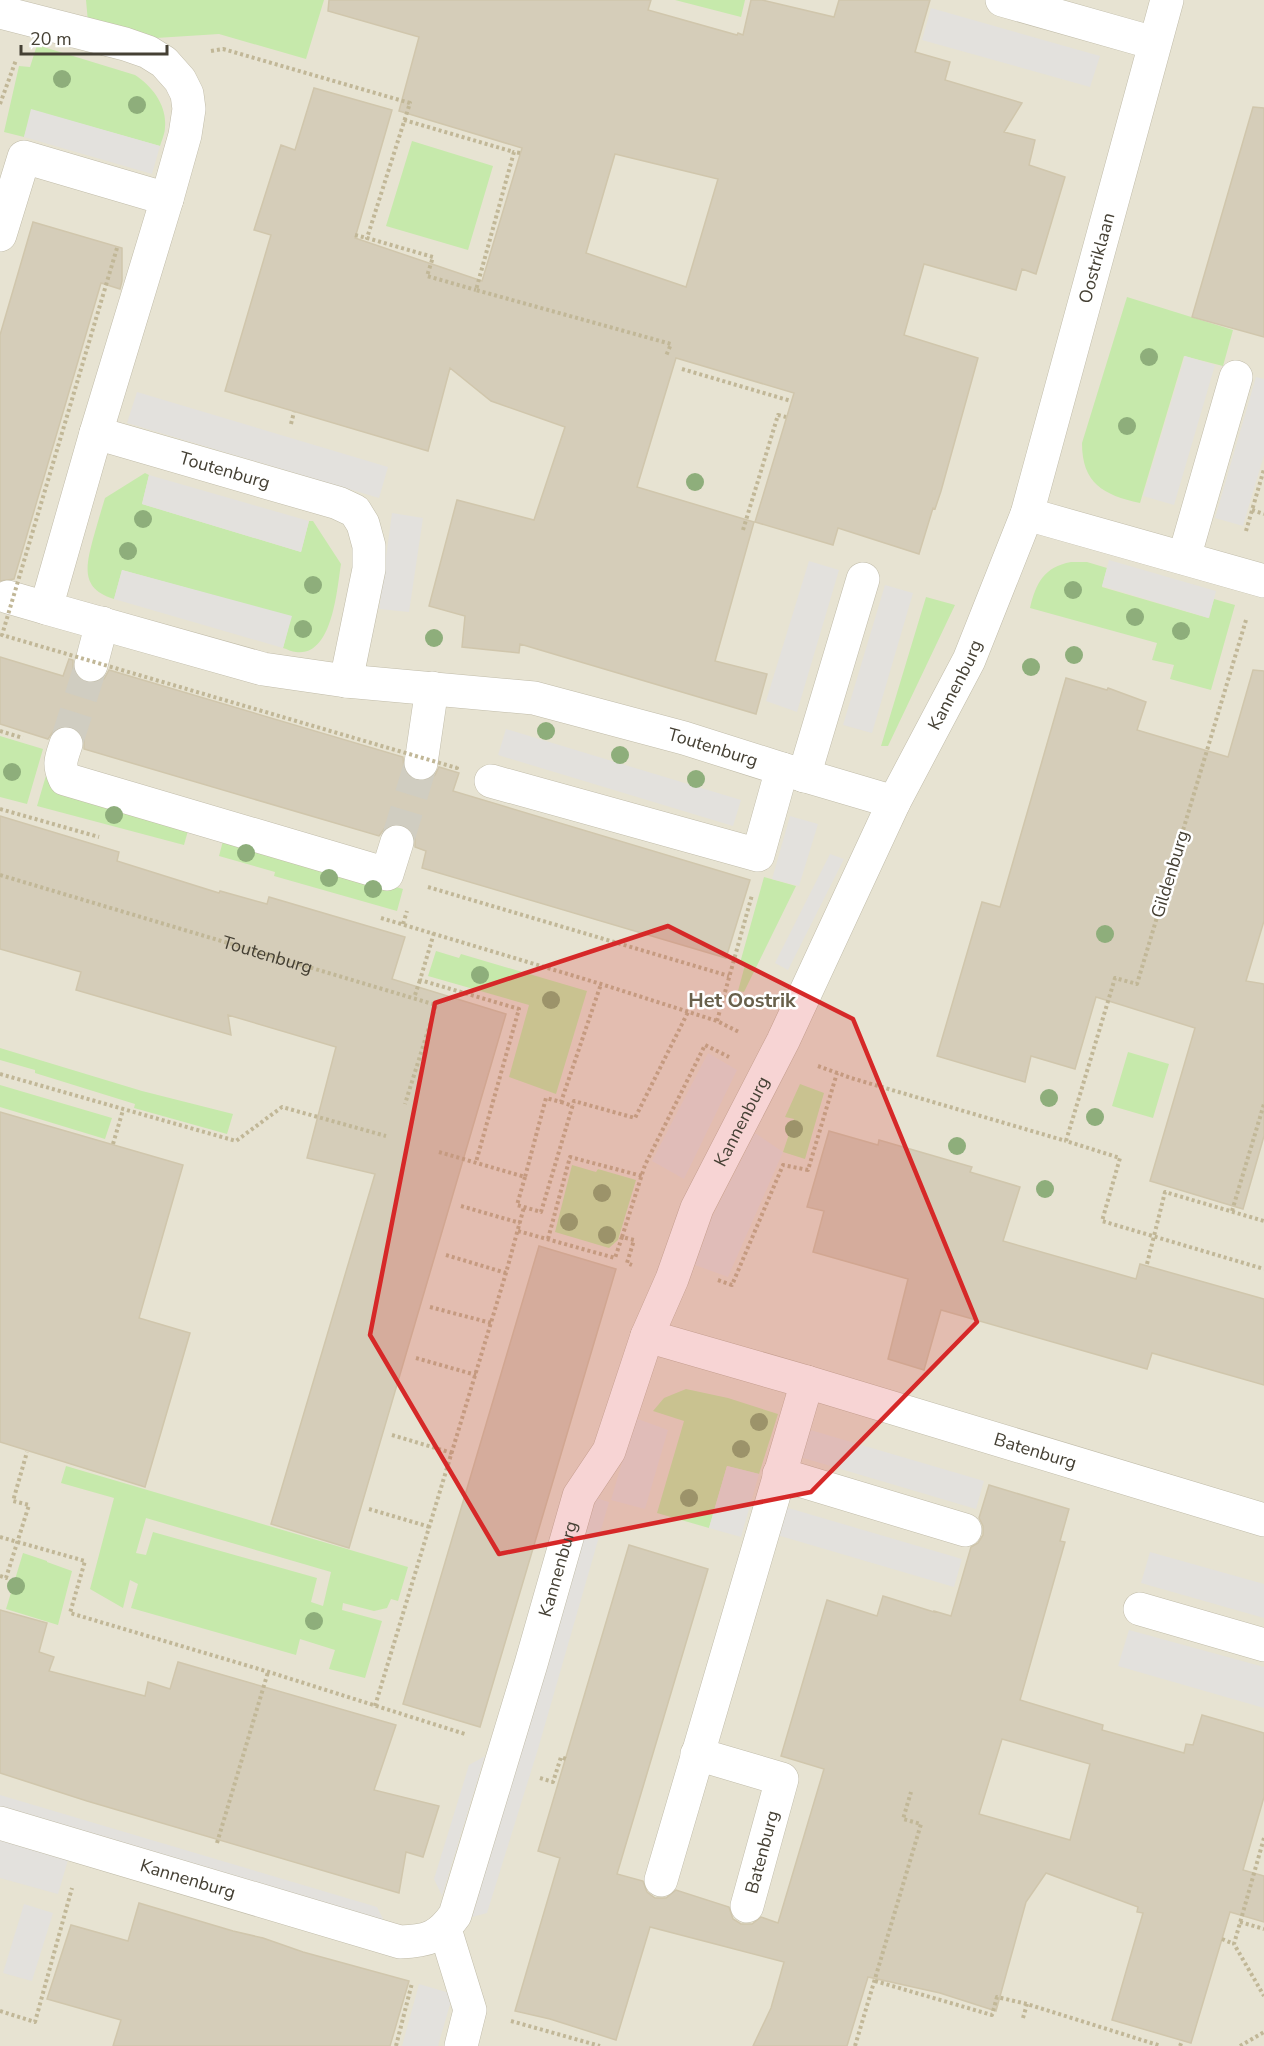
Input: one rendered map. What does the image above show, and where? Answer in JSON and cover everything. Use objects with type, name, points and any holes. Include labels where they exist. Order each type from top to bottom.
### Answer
[{"type":"street","points":[[1002,0],[1154,43]]},
{"type":"street","name":"Oostriklaan","points":[[1027,514],[1167,0]]},
{"type":"street","points":[[0,12],[148,52],[164,62],[180,80],[187,94],[189,109],[185,135],[167,199],[46,608]]},
{"type":"street","points":[[0,235],[24,157],[167,199]]},
{"type":"street","points":[[1184,558],[1236,377]]},
{"type":"street","name":"Toutenburg","points":[[96,433],[338,503],[355,511],[363,524],[369,546],[369,568],[346,681]]},
{"type":"street","points":[[1027,514],[1252,577]]},
{"type":"street","name":"Kannenburg","points":[[0,1823],[400,1942],[434,1935],[455,1915],[579,1496],[609,1451],[646,1336],[674,1272],[697,1208],[764,1044],[969,660],[1027,514]]},
{"type":"street","name":"Toutenburg","points":[[758,855],[793,772],[863,579]]},
{"type":"street","name":"Toutenburg","points":[[8,597],[263,669],[346,681],[534,698],[684,738],[894,802]]},
{"type":"street","points":[[91,665],[102,623]]},
{"type":"street","points":[[421,763],[432,688]]},
{"type":"street","points":[[66,744],[60,769],[65,779],[387,874],[397,842]]},
{"type":"street","points":[[491,781],[758,855]]},
{"type":"street","name":"Batenburg","points":[[646,1336],[807,1382],[1264,1520]]},
{"type":"street","points":[[660,1880],[807,1382]]},
{"type":"street","points":[[779,1474],[965,1530]]},
{"type":"street","points":[[1140,1609],[1264,1645]]},
{"type":"street","name":"Batenburg","points":[[697,1754],[782,1779],[747,1906]]},
{"type":"street","points":[[434,1935],[470,2010],[461,2046]]},
{"type":"path","points":[[164,62],[223,49],[410,103],[367,238]]},
{"type":"path","points":[[0,104],[14,60],[21,61]]},
{"type":"path","points":[[404,120],[520,153]]},
{"type":"path","points":[[476,290],[514,152]]},
{"type":"path","points":[[355,235],[433,256],[427,276],[671,344],[666,356]]},
{"type":"path","points":[[117,248],[2,635],[457,768],[457,764]]},
{"type":"path","points":[[682,369],[791,401]]},
{"type":"path","points":[[291,424],[294,412]]},
{"type":"path","points":[[743,530],[778,415],[786,417]]},
{"type":"path","name":"Gildenburg","points":[[1066,1141],[1115,978],[1137,984],[1252,577],[1252,510],[1264,469]]},
{"type":"path","points":[[1252,510],[1264,513]]},
{"type":"path","points":[[717,1021],[757,878],[758,855]]},
{"type":"path","points":[[387,874],[503,911],[729,976]]},
{"type":"path","name":"Toutenburg","points":[[0,875],[436,1005],[405,1104]]},
{"type":"path","points":[[403,924],[406,914]]},
{"type":"path","points":[[415,995],[434,933],[717,1021],[764,1044],[837,1073],[1120,1158],[1102,1221],[1264,1269]]},
{"type":"path","points":[[420,980],[519,1009],[476,1162]]},
{"type":"path","points":[[561,1102],[601,984]]},
{"type":"path","points":[[573,1106],[546,1098],[517,1205],[541,1212],[573,1106],[574,1101],[635,1118],[688,1012]]},
{"type":"path","points":[[518,1231],[615,1258],[645,1165],[705,1046],[737,1062],[764,1044]]},
{"type":"path","points":[[622,1237],[634,1240],[627,1263],[732,1285],[783,1165],[808,1170],[837,1073]]},
{"type":"path","points":[[0,1074],[236,1141],[282,1107],[386,1136]]},
{"type":"path","points":[[1232,1211],[1264,1104]]},
{"type":"path","points":[[113,1144],[123,1110]]},
{"type":"path","points":[[439,1152],[525,1177]]},
{"type":"path","points":[[548,1239],[570,1157],[642,1176]]},
{"type":"path","points":[[1147,1264],[1165,1192],[1264,1221]]},
{"type":"path","points":[[461,1206],[520,1223]]},
{"type":"path","points":[[375,1706],[524,1207]]},
{"type":"path","points":[[446,1255],[506,1273]]},
{"type":"path","points":[[430,1307],[491,1323]]},
{"type":"path","points":[[416,1358],[476,1374]]},
{"type":"path","points":[[392,1435],[452,1452]]},
{"type":"path","points":[[0,1576],[6,1578],[29,1505],[13,1501],[27,1452]]},
{"type":"path","points":[[369,1509],[430,1527]]},
{"type":"path","points":[[0,1537],[85,1561],[70,1612],[506,1746]]},
{"type":"path","name":"Kannenburg","points":[[214,1852],[269,1672]]},
{"type":"path","points":[[539,1778],[553,1782],[561,1757],[566,1759]]},
{"type":"path","points":[[855,2046],[921,1824],[903,1819],[911,1792]]},
{"type":"path","points":[[1234,1944],[1264,1838]]},
{"type":"path","points":[[0,2011],[35,2022],[84,1847]]},
{"type":"path","points":[[1240,1922],[1264,1929]]},
{"type":"path","points":[[396,2046],[434,1935]]},
{"type":"path","points":[[1222,1939],[1234,1944],[1264,1996]]},
{"type":"path","points":[[875,1982],[992,2015],[997,1997],[1161,2046]]},
{"type":"path","points":[[1023,2018],[1026,2004]]},
{"type":"path","points":[[470,2010],[600,2046]]},
{"type":"path","points":[[1240,2046],[1264,2032]]},
{"type":"path","points":[[1180,2046],[1182,2041]]},
{"type":"highlighted area","points":[[668,926],[853,1019],[977,1322],[811,1492],[499,1554],[370,1335],[435,1003]]},
{"type":"shaded area","points":[[0,0],[1264,0],[1264,2046],[0,2046]]},
{"type":"shaded area","points":[[931,8],[1100,56],[1090,87],[922,40]]},
{"type":"shaded area","points":[[31,109],[160,146],[152,174],[24,137]]},
{"type":"shaded area","points":[[1185,356],[1215,365],[1174,505],[1143,496]]},
{"type":"shaded area","points":[[1256,377],[1264,379],[1264,455],[1243,526],[1215,518]]},
{"type":"shaded area","points":[[137,392],[388,467],[379,498],[127,423]]},
{"type":"shaded area","points":[[149,475],[309,521],[301,552],[142,504]]},
{"type":"shaded area","points":[[392,513],[423,518],[409,612],[379,609]]},
{"type":"shaded area","points":[[1109,560],[1216,591],[1209,618],[1102,586]]},
{"type":"shaded area","points":[[809,561],[839,570],[797,712],[766,701]]},
{"type":"shaded area","points":[[122,570],[292,616],[283,648],[114,599]]},
{"type":"shaded area","points":[[885,585],[913,593],[872,733],[843,725]]},
{"type":"shaded area","points":[[506,729],[741,800],[733,826],[498,755]]},
{"type":"shaded area","points":[[790,816],[818,824],[799,886],[772,879]]},
{"type":"shaded area","points":[[830,854],[844,859],[788,970],[775,963]]},
{"type":"shaded area","points":[[708,1053],[737,1070],[684,1179],[652,1161]]},
{"type":"shaded area","points":[[755,1133],[783,1152],[728,1277],[695,1265],[712,1217]]},
{"type":"shaded area","points":[[635,1418],[668,1430],[645,1509],[611,1500]]},
{"type":"shaded area","points":[[807,1429],[984,1481],[976,1509],[800,1457]]},
{"type":"shaded area","points":[[727,1466],[759,1474],[741,1537],[709,1528]]},
{"type":"shaded area","points":[[596,1498],[609,1502],[538,1749],[487,1913],[472,1917]]},
{"type":"shaded area","points":[[785,1507],[962,1559],[954,1587],[777,1535]]},
{"type":"shaded area","points":[[1150,1552],[1264,1584],[1264,1618],[1141,1583]]},
{"type":"shaded area","points":[[1129,1630],[1264,1667],[1264,1708],[1118,1666]]},
{"type":"shaded area","points":[[485,1756],[442,1896],[434,1879],[469,1765]]},
{"type":"shaded area","points":[[0,1795],[377,1907],[386,1925],[0,1810]]},
{"type":"shaded area","points":[[0,1840],[68,1860],[58,1894],[0,1878]]},
{"type":"shaded area","points":[[24,1904],[53,1913],[32,1981],[3,1973]]},
{"type":"shaded area","points":[[419,1984],[453,1994],[438,2046],[402,2046]]},
{"type":"green space","points":[[86,0],[324,0],[306,59],[219,34],[156,38],[88,22]]},
{"type":"green space","points":[[675,0],[745,0],[741,17]]},
{"type":"green space","points":[[37,45],[135,75],[141,79],[152,90],[164,111],[165,129],[160,146],[32,110],[24,137],[4,132],[19,66],[30,67]]},
{"type":"green space","points":[[412,141],[493,166],[468,250],[386,226]]},
{"type":"green space","points":[[1127,297],[1233,330],[1223,366],[1184,356],[1140,503],[1115,496],[1097,485],[1086,468],[1082,443]]},
{"type":"green space","points":[[145,473],[149,475],[142,504],[301,552],[309,521],[313,521],[341,564],[331,619],[318,644],[308,651],[294,652],[283,648],[291,617],[122,570],[114,599],[95,589],[88,575],[88,567],[90,549],[105,498]]},
{"type":"green space","points":[[1071,562],[1087,562],[1107,568],[1102,587],[1208,618],[1214,599],[1235,605],[1211,690],[1170,679],[1174,665],[1152,660],[1157,643],[1030,608],[1035,591],[1043,577],[1054,568]]},
{"type":"green space","points":[[926,597],[955,605],[888,746],[881,746]]},
{"type":"green space","points":[[0,736],[43,749],[27,804],[0,797]]},
{"type":"green space","points":[[48,769],[189,827],[184,845],[37,806]]},
{"type":"green space","points":[[224,837],[403,889],[397,911],[274,876],[275,872],[219,856]]},
{"type":"green space","points":[[764,877],[796,886],[744,992],[738,991],[745,965],[740,963]]},
{"type":"green space","points":[[436,951],[459,958],[461,954],[587,991],[556,1094],[509,1077],[529,1005],[428,976]]},
{"type":"green space","points":[[0,1048],[142,1091],[233,1114],[227,1134],[134,1108],[135,1104],[0,1060]]},
{"type":"green space","points":[[1128,1052],[1169,1064],[1153,1118],[1112,1106]]},
{"type":"green space","points":[[800,1084],[824,1093],[805,1159],[783,1152],[794,1119],[785,1117]]},
{"type":"green space","points":[[0,1085],[112,1118],[105,1139],[0,1107]]},
{"type":"green space","points":[[572,1165],[596,1172],[598,1169],[636,1180],[618,1240],[609,1248],[555,1232]]},
{"type":"green space","points":[[686,1389],[728,1398],[778,1414],[759,1474],[727,1466],[709,1528],[657,1513],[684,1421],[653,1411],[664,1398]]},
{"type":"green space","points":[[66,1466],[408,1567],[398,1601],[391,1599],[387,1608],[374,1611],[343,1603],[342,1610],[382,1621],[365,1678],[329,1669],[335,1650],[300,1639],[296,1655],[131,1608],[138,1584],[130,1580],[123,1608],[90,1589],[114,1498],[61,1483]],"holes":[[[146,1518],[331,1572],[323,1606],[311,1602],[317,1578],[153,1532],[146,1555],[136,1553]]]},
{"type":"green space","points":[[23,1553],[72,1571],[58,1625],[6,1609]]},
{"type":"building","points":[[329,0],[651,0],[648,10],[743,35],[751,0],[762,0],[834,17],[839,0],[930,0],[915,52],[950,62],[945,80],[1022,103],[1004,132],[1035,140],[1029,165],[1065,177],[1036,274],[1022,269],[1016,290],[924,264],[904,335],[978,358],[941,491],[935,509],[933,508],[919,554],[838,528],[833,545],[755,522],[794,393],[676,358],[637,487],[754,522],[715,661],[767,674],[756,714],[520,644],[519,653],[462,647],[465,616],[429,606],[457,500],[534,520],[565,427],[491,401],[450,368],[428,451],[225,391],[271,235],[254,230],[281,145],[295,150],[314,88],[392,110],[355,238],[482,281],[522,148],[399,111],[419,37],[328,11]],"holes":[[[615,154],[718,179],[686,287],[586,253]]]},
{"type":"building","points":[[1253,107],[1264,108],[1264,337],[1192,317]]},
{"type":"building","points":[[33,222],[122,248],[122,281],[120,289],[101,283],[14,579],[0,581],[0,335]]},
{"type":"building","points":[[0,657],[63,676],[69,659],[73,660],[73,669],[77,678],[86,683],[96,683],[104,679],[109,670],[403,757],[404,770],[409,777],[418,781],[428,780],[435,775],[439,767],[459,773],[453,791],[750,880],[726,958],[422,868],[426,851],[415,847],[415,837],[403,824],[392,824],[379,836],[84,749],[84,740],[80,732],[71,726],[63,726],[54,730],[48,739],[0,724]]},
{"type":"building","points":[[1253,670],[1264,671],[1264,921],[1246,981],[1264,984],[1264,1136],[1243,1209],[1150,1181],[1195,1028],[1096,997],[1075,1069],[1031,1056],[1025,1082],[937,1056],[982,902],[1000,907],[1066,678],[1107,690],[1108,688],[1146,702],[1137,730],[1228,757]]},
{"type":"building","points":[[0,816],[119,852],[117,861],[219,893],[220,891],[267,904],[269,897],[405,937],[392,979],[506,1014],[349,1548],[271,1524],[375,1174],[307,1158],[336,1047],[228,1015],[231,1035],[76,990],[81,972],[0,949]]},
{"type":"building","points":[[0,1112],[183,1165],[139,1318],[190,1333],[145,1487],[0,1442]]},
{"type":"building","points":[[829,1131],[878,1145],[879,1140],[972,1167],[970,1172],[1020,1187],[1003,1241],[1136,1279],[1140,1264],[1264,1299],[1264,1385],[1152,1353],[1147,1369],[941,1310],[924,1370],[888,1359],[908,1279],[813,1252],[824,1211],[807,1207]]},
{"type":"building","points":[[539,1246],[616,1269],[480,1727],[403,1704]]},
{"type":"building","points":[[989,1485],[1069,1509],[1060,1541],[1065,1542],[1020,1700],[1103,1725],[1102,1730],[1184,1753],[1186,1744],[1193,1745],[1202,1715],[1264,1733],[1264,1797],[1243,1870],[1264,1876],[1264,1922],[1230,1912],[1191,2043],[1112,2020],[1143,1913],[1137,1912],[1138,1907],[1046,1873],[1026,1902],[996,2011],[940,1993],[868,1977],[847,2046],[753,2046],[771,2008],[784,1962],[650,1927],[616,2040],[550,2019],[515,2011],[560,1858],[538,1851],[629,1545],[708,1569],[617,1874],[643,1881],[647,1892],[655,1898],[666,1898],[676,1890],[729,1907],[733,1919],[741,1924],[752,1924],[761,1917],[778,1923],[824,1769],[781,1756],[827,1600],[877,1616],[883,1596],[951,1616],[971,1547],[978,1543],[983,1535],[983,1526],[979,1518]],"holes":[[[1002,1739],[1090,1764],[1070,1840],[979,1814]]]},
{"type":"building","points":[[0,1610],[47,1623],[39,1652],[54,1657],[49,1671],[145,1696],[148,1682],[170,1689],[178,1662],[396,1725],[374,1790],[439,1806],[423,1857],[406,1852],[399,1893],[0,1773]]},
{"type":"building","points":[[139,1903],[409,1981],[390,2046],[113,2046],[121,2020],[47,1999],[71,1925],[128,1941]]},
{"type":"tunnel","points":[[66,744],[91,665]]},
{"type":"tunnel","points":[[397,842],[421,763]]},
{"type":"district","name":"Het Oostrik","points":[[742,1000]]}]
